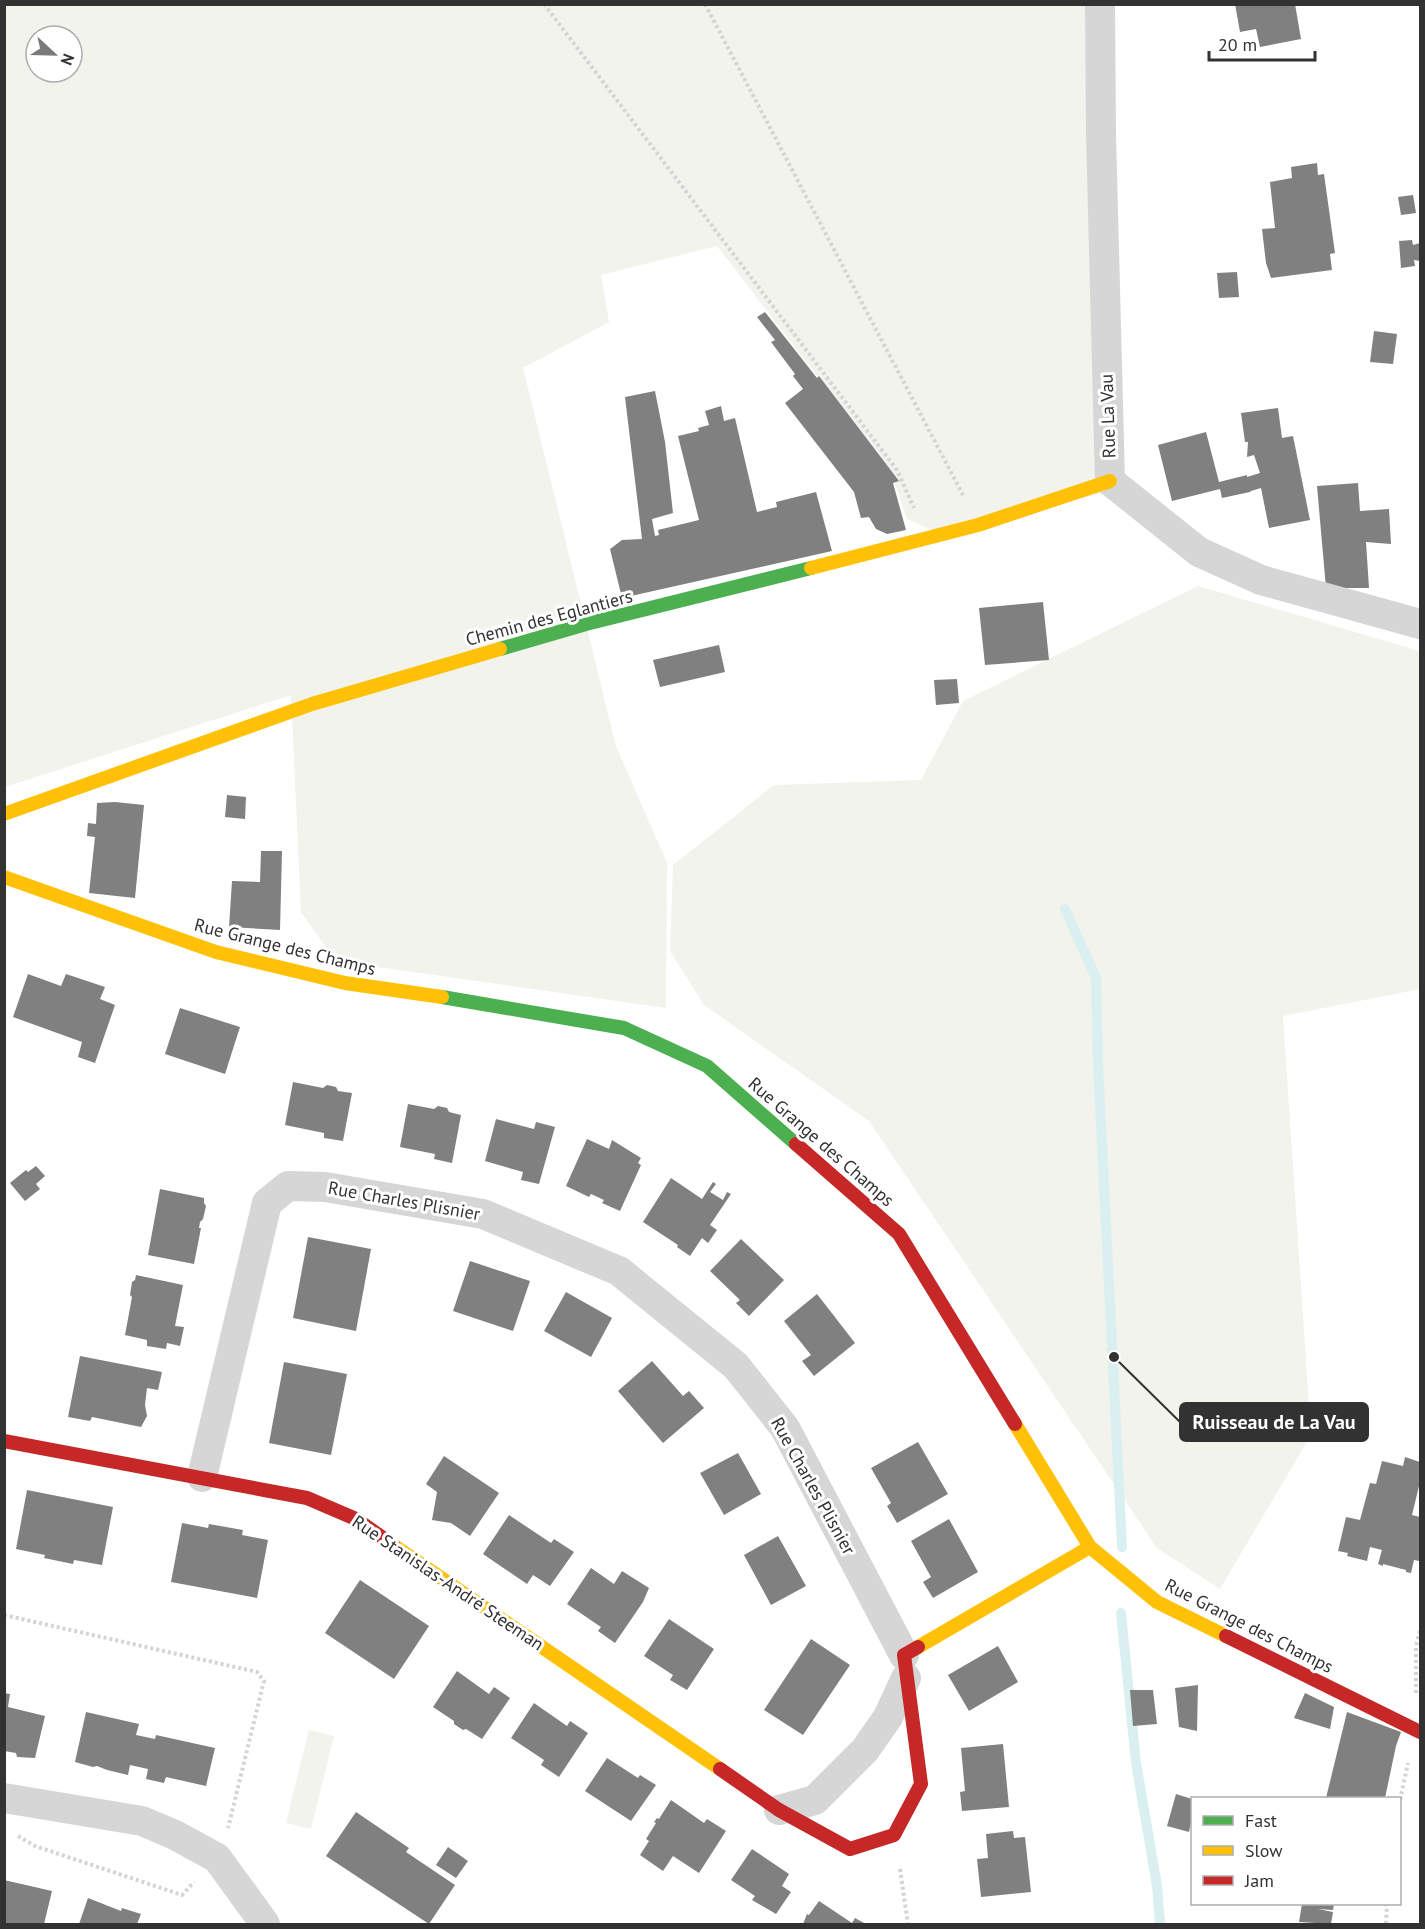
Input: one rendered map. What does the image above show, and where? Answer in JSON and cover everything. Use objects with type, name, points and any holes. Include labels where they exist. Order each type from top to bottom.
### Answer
[{"type":"street","name":"Rue La Vau","points":[[1100,4],[1110,481],[1199,552],[1209,557],[1261,580],[1420,624]]},
{"type":"street","name":"Chemin des Eglantiers","points":[[4,814],[312,704],[586,624],[928,539],[978,525],[1110,481]]},
{"type":"street","name":"Rue Grange des Champs","points":[[4,877],[216,952],[345,983],[465,1000],[624,1028],[707,1066],[899,1234],[1090,1547],[1157,1602],[1418,1730]]},
{"type":"street","name":"Rue Charles Plisnier","points":[[202,1477],[267,1203],[288,1186],[325,1187],[483,1215],[619,1270],[736,1366],[785,1428],[905,1666]]},
{"type":"street","name":"Rue Stanislas-André Steeman","points":[[4,1441],[307,1498],[356,1519],[779,1810],[850,1849],[894,1835]]},
{"type":"street","points":[[779,1810],[815,1800],[865,1750],[888,1717],[905,1666],[1090,1547]]},
{"type":"street","points":[[894,1835],[921,1784],[905,1666]]},
{"type":"street","points":[[4,1798],[142,1821],[175,1835],[217,1858],[265,1924]]},
{"type":"path","points":[[544,4],[897,470],[928,539]]},
{"type":"path","points":[[705,4],[978,525]]},
{"type":"path","points":[[4,1615],[257,1672],[264,1681],[223,1845],[217,1858],[182,1895],[35,1846],[15,1834]]},
{"type":"path","points":[[1418,1730],[1416,1646],[1420,1631]]},
{"type":"path","points":[[894,1835],[908,1924]]},
{"type":"path","points":[[1385,1905],[1386,1924]]},
{"type":"shaded area","points":[[5,5],[1112,5],[1108,492],[935,531],[907,519],[891,472],[717,246],[601,275],[609,322],[523,368],[616,746],[667,863],[666,1008],[336,961],[301,912],[291,695],[5,787]]},
{"type":"shaded area","points":[[1198,586],[1420,651],[1420,989],[1283,1016],[1311,1435],[1220,1589],[1157,1548],[869,1121],[704,1005],[670,951],[673,865],[774,785],[921,780],[963,701]]},
{"type":"shaded area","points":[[309,1730],[334,1736],[311,1829],[286,1823]]},
{"type":"building","points":[[1235,4],[1295,4],[1301,39],[1260,47],[1256,29],[1240,32]]},
{"type":"building","points":[[1317,163],[1318,175],[1324,174],[1335,253],[1330,254],[1332,270],[1271,278],[1266,263],[1262,229],[1275,228],[1270,182],[1292,178],[1291,167]]},
{"type":"building","points":[[1413,195],[1416,213],[1401,215],[1398,197]]},
{"type":"building","points":[[1412,240],[1413,245],[1420,243],[1420,261],[1414,260],[1415,266],[1401,268],[1399,241]]},
{"type":"building","points":[[1237,272],[1239,297],[1219,298],[1217,273]]},
{"type":"building","points":[[765,312],[817,378],[819,376],[899,481],[893,483],[906,530],[887,534],[876,529],[869,517],[861,518],[854,492],[785,403],[803,389],[793,376],[795,374],[771,342],[775,340],[757,317]]},
{"type":"building","points":[[1374,331],[1397,334],[1393,364],[1370,362]]},
{"type":"building","points":[[655,391],[665,442],[673,513],[652,519],[655,536],[659,535],[658,530],[699,520],[678,436],[699,431],[698,428],[709,425],[705,411],[721,406],[724,421],[735,418],[757,512],[777,507],[776,502],[816,492],[832,551],[622,598],[610,549],[622,540],[642,539],[625,397]]},
{"type":"building","points":[[1278,408],[1282,438],[1293,436],[1310,520],[1269,528],[1261,488],[1222,498],[1220,489],[1172,501],[1158,445],[1206,432],[1219,482],[1260,473],[1254,455],[1247,457],[1248,442],[1245,442],[1241,413]]},
{"type":"building","points":[[1358,483],[1360,511],[1389,509],[1391,544],[1366,542],[1369,588],[1326,588],[1317,486]]},
{"type":"building","points":[[1043,602],[1049,660],[985,665],[979,608]]},
{"type":"building","points":[[719,645],[725,672],[660,687],[653,660]]},
{"type":"building","points":[[957,679],[959,703],[936,705],[934,680]]},
{"type":"building","points":[[227,795],[246,797],[245,819],[225,817]]},
{"type":"building","points":[[97,803],[144,805],[135,898],[89,893],[95,837],[87,836],[88,823],[96,824]]},
{"type":"building","points":[[261,851],[282,851],[280,930],[229,927],[232,881],[260,882]]},
{"type":"building","points":[[28,974],[61,986],[66,974],[105,987],[100,999],[115,1005],[95,1063],[78,1057],[82,1042],[13,1017]]},
{"type":"building","points":[[180,1008],[240,1027],[225,1074],[165,1054]]},
{"type":"building","points":[[293,1082],[323,1088],[327,1085],[336,1087],[338,1091],[352,1093],[343,1141],[324,1138],[324,1133],[285,1125]]},
{"type":"building","points":[[408,1104],[434,1109],[438,1106],[461,1115],[452,1163],[434,1159],[435,1154],[400,1147]]},
{"type":"building","points":[[496,1119],[534,1129],[536,1122],[555,1127],[539,1184],[521,1180],[523,1172],[485,1161]]},
{"type":"building","points":[[587,1139],[609,1149],[612,1140],[641,1158],[638,1163],[641,1165],[620,1211],[602,1203],[604,1200],[591,1194],[589,1197],[566,1186]]},
{"type":"building","points":[[36,1166],[45,1176],[36,1184],[40,1189],[25,1201],[10,1183],[26,1170],[28,1172]]},
{"type":"building","points":[[671,1178],[702,1199],[713,1182],[716,1184],[710,1192],[723,1200],[727,1192],[731,1194],[710,1225],[717,1230],[708,1243],[702,1238],[690,1256],[677,1247],[678,1245],[643,1222]]},
{"type":"building","points":[[160,1189],[204,1198],[206,1206],[200,1222],[199,1228],[201,1228],[194,1264],[148,1255]]},
{"type":"building","points":[[308,1237],[371,1249],[356,1331],[293,1318]]},
{"type":"building","points":[[741,1239],[784,1280],[749,1316],[736,1303],[740,1300],[710,1271]]},
{"type":"building","points":[[470,1261],[530,1281],[513,1331],[453,1311]]},
{"type":"building","points":[[136,1275],[183,1285],[175,1326],[184,1327],[180,1346],[167,1343],[166,1349],[147,1346],[147,1340],[125,1335],[132,1297],[130,1295],[132,1282]]},
{"type":"building","points":[[566,1292],[612,1318],[591,1357],[544,1331]]},
{"type":"building","points":[[817,1294],[855,1343],[814,1376],[802,1361],[811,1355],[784,1321]]},
{"type":"building","points":[[80,1356],[162,1372],[158,1390],[147,1388],[145,1405],[147,1416],[141,1427],[92,1417],[90,1421],[68,1417]]},
{"type":"building","points":[[652,1361],[683,1396],[689,1391],[704,1408],[663,1443],[618,1391]]},
{"type":"building","points":[[284,1362],[347,1374],[331,1455],[269,1443]]},
{"type":"building","points":[[918,1442],[948,1494],[897,1523],[887,1506],[891,1503],[871,1468]]},
{"type":"building","points":[[738,1453],[761,1494],[724,1515],[700,1473]]},
{"type":"building","points":[[444,1456],[499,1493],[470,1536],[451,1523],[432,1520],[437,1492],[426,1484]]},
{"type":"building","points":[[1405,1457],[1420,1462],[1420,1482],[1412,1515],[1420,1517],[1420,1555],[1419,1561],[1414,1560],[1411,1573],[1378,1564],[1382,1550],[1370,1547],[1367,1561],[1338,1551],[1346,1517],[1360,1520],[1370,1483],[1376,1484],[1382,1461],[1403,1466]]},
{"type":"building","points":[[27,1490],[113,1507],[102,1565],[74,1560],[73,1564],[16,1549]]},
{"type":"building","points":[[509,1515],[551,1543],[554,1539],[574,1552],[550,1586],[533,1575],[527,1584],[483,1554]]},
{"type":"building","points":[[949,1519],[978,1572],[933,1598],[923,1582],[931,1577],[911,1541]]},
{"type":"building","points":[[182,1523],[208,1528],[209,1524],[243,1530],[242,1535],[268,1540],[257,1598],[171,1582]]},
{"type":"building","points":[[778,1536],[806,1586],[771,1605],[744,1555]]},
{"type":"building","points":[[591,1568],[614,1584],[622,1571],[649,1588],[643,1602],[615,1643],[598,1631],[601,1627],[567,1604]]},
{"type":"building","points":[[360,1580],[429,1626],[394,1679],[325,1633]]},
{"type":"building","points":[[669,1619],[714,1649],[687,1690],[670,1680],[673,1675],[644,1656]]},
{"type":"building","points":[[811,1639],[850,1665],[803,1735],[764,1710]]},
{"type":"building","points":[[998,1646],[1018,1682],[969,1711],[948,1675]]},
{"type":"building","points":[[457,1671],[489,1694],[494,1687],[510,1698],[482,1739],[466,1729],[463,1730],[433,1707]]},
{"type":"building","points":[[1198,1685],[1197,1731],[1179,1727],[1175,1688]]},
{"type":"building","points":[[1130,1690],[1153,1690],[1157,1724],[1133,1726]]},
{"type":"building","points":[[4,1693],[10,1694],[8,1707],[45,1716],[35,1758],[17,1757],[16,1753],[4,1751]]},
{"type":"building","points":[[1305,1693],[1334,1707],[1330,1729],[1294,1718]]},
{"type":"building","points":[[534,1703],[567,1726],[570,1721],[588,1733],[559,1777],[541,1765],[544,1760],[511,1738]]},
{"type":"building","points":[[86,1712],[139,1724],[136,1735],[155,1739],[156,1735],[215,1748],[206,1786],[166,1777],[164,1783],[146,1779],[148,1769],[130,1765],[128,1775],[75,1762]]},
{"type":"building","points":[[1347,1712],[1401,1732],[1385,1797],[1326,1797]]},
{"type":"building","points":[[1003,1744],[1009,1807],[962,1811],[960,1792],[965,1791],[961,1748]]},
{"type":"building","points":[[607,1758],[638,1778],[640,1775],[656,1785],[631,1821],[585,1791]]},
{"type":"building","points":[[1176,1794],[1191,1799],[1189,1832],[1167,1826]]},
{"type":"building","points":[[671,1800],[704,1823],[707,1819],[726,1831],[699,1873],[673,1856],[663,1871],[640,1855],[649,1841],[646,1839],[656,1823],[654,1822],[657,1818],[659,1819]]},
{"type":"building","points":[[356,1812],[409,1848],[406,1852],[455,1885],[429,1924],[326,1856]]},
{"type":"building","points":[[1013,1831],[1014,1838],[1025,1837],[1031,1892],[981,1897],[977,1859],[988,1858],[986,1834]]},
{"type":"building","points":[[448,1847],[468,1861],[456,1878],[436,1865]]},
{"type":"building","points":[[752,1849],[789,1874],[782,1886],[791,1892],[776,1914],[752,1900],[755,1896],[731,1880]]},
{"type":"building","points":[[4,1880],[52,1891],[44,1924],[4,1924]]},
{"type":"building","points":[[88,1898],[121,1911],[122,1908],[141,1914],[137,1924],[79,1924]]},
{"type":"building","points":[[819,1901],[852,1923],[855,1918],[866,1924],[803,1924],[807,1914],[809,1915]]},
{"type":"building","points":[[1302,1905],[1334,1905],[1333,1910],[1318,1909],[1333,1912],[1331,1924],[1299,1922]]},
{"type":"waterway","points":[[1065,909],[1096,978],[1098,1064],[1122,1547]]},
{"type":"waterway","points":[[1121,1613],[1136,1763],[1157,1886],[1160,1924]]},
{"type":"traffic: fast","points":[[500,649],[586,624],[811,568]]},
{"type":"traffic: fast","points":[[442,997],[624,1028],[707,1066],[796,1144]]},
{"type":"traffic: slow","points":[[811,568],[978,525],[1110,481]]},
{"type":"traffic: slow","points":[[4,814],[312,704],[500,649]]},
{"type":"traffic: slow","points":[[4,877],[216,952],[345,983],[442,997]]},
{"type":"traffic: slow","points":[[1015,1424],[1090,1547],[1157,1602],[1226,1636]]},
{"type":"traffic: slow","points":[[393,1545],[720,1769]]},
{"type":"traffic: slow","points":[[918,1647],[1090,1547]]},
{"type":"traffic: jam","points":[[796,1144],[899,1234],[1015,1424]]},
{"type":"traffic: jam","points":[[4,1441],[307,1498],[356,1519],[393,1545]]},
{"type":"traffic: jam","points":[[1226,1636],[1420,1732]]},
{"type":"traffic: jam","points":[[720,1769],[779,1810],[850,1849],[894,1835],[921,1784],[904,1655],[918,1647]]},
{"type":"place","name":"Ruisseau de La Vau","points":[[1114,1357]]}]
